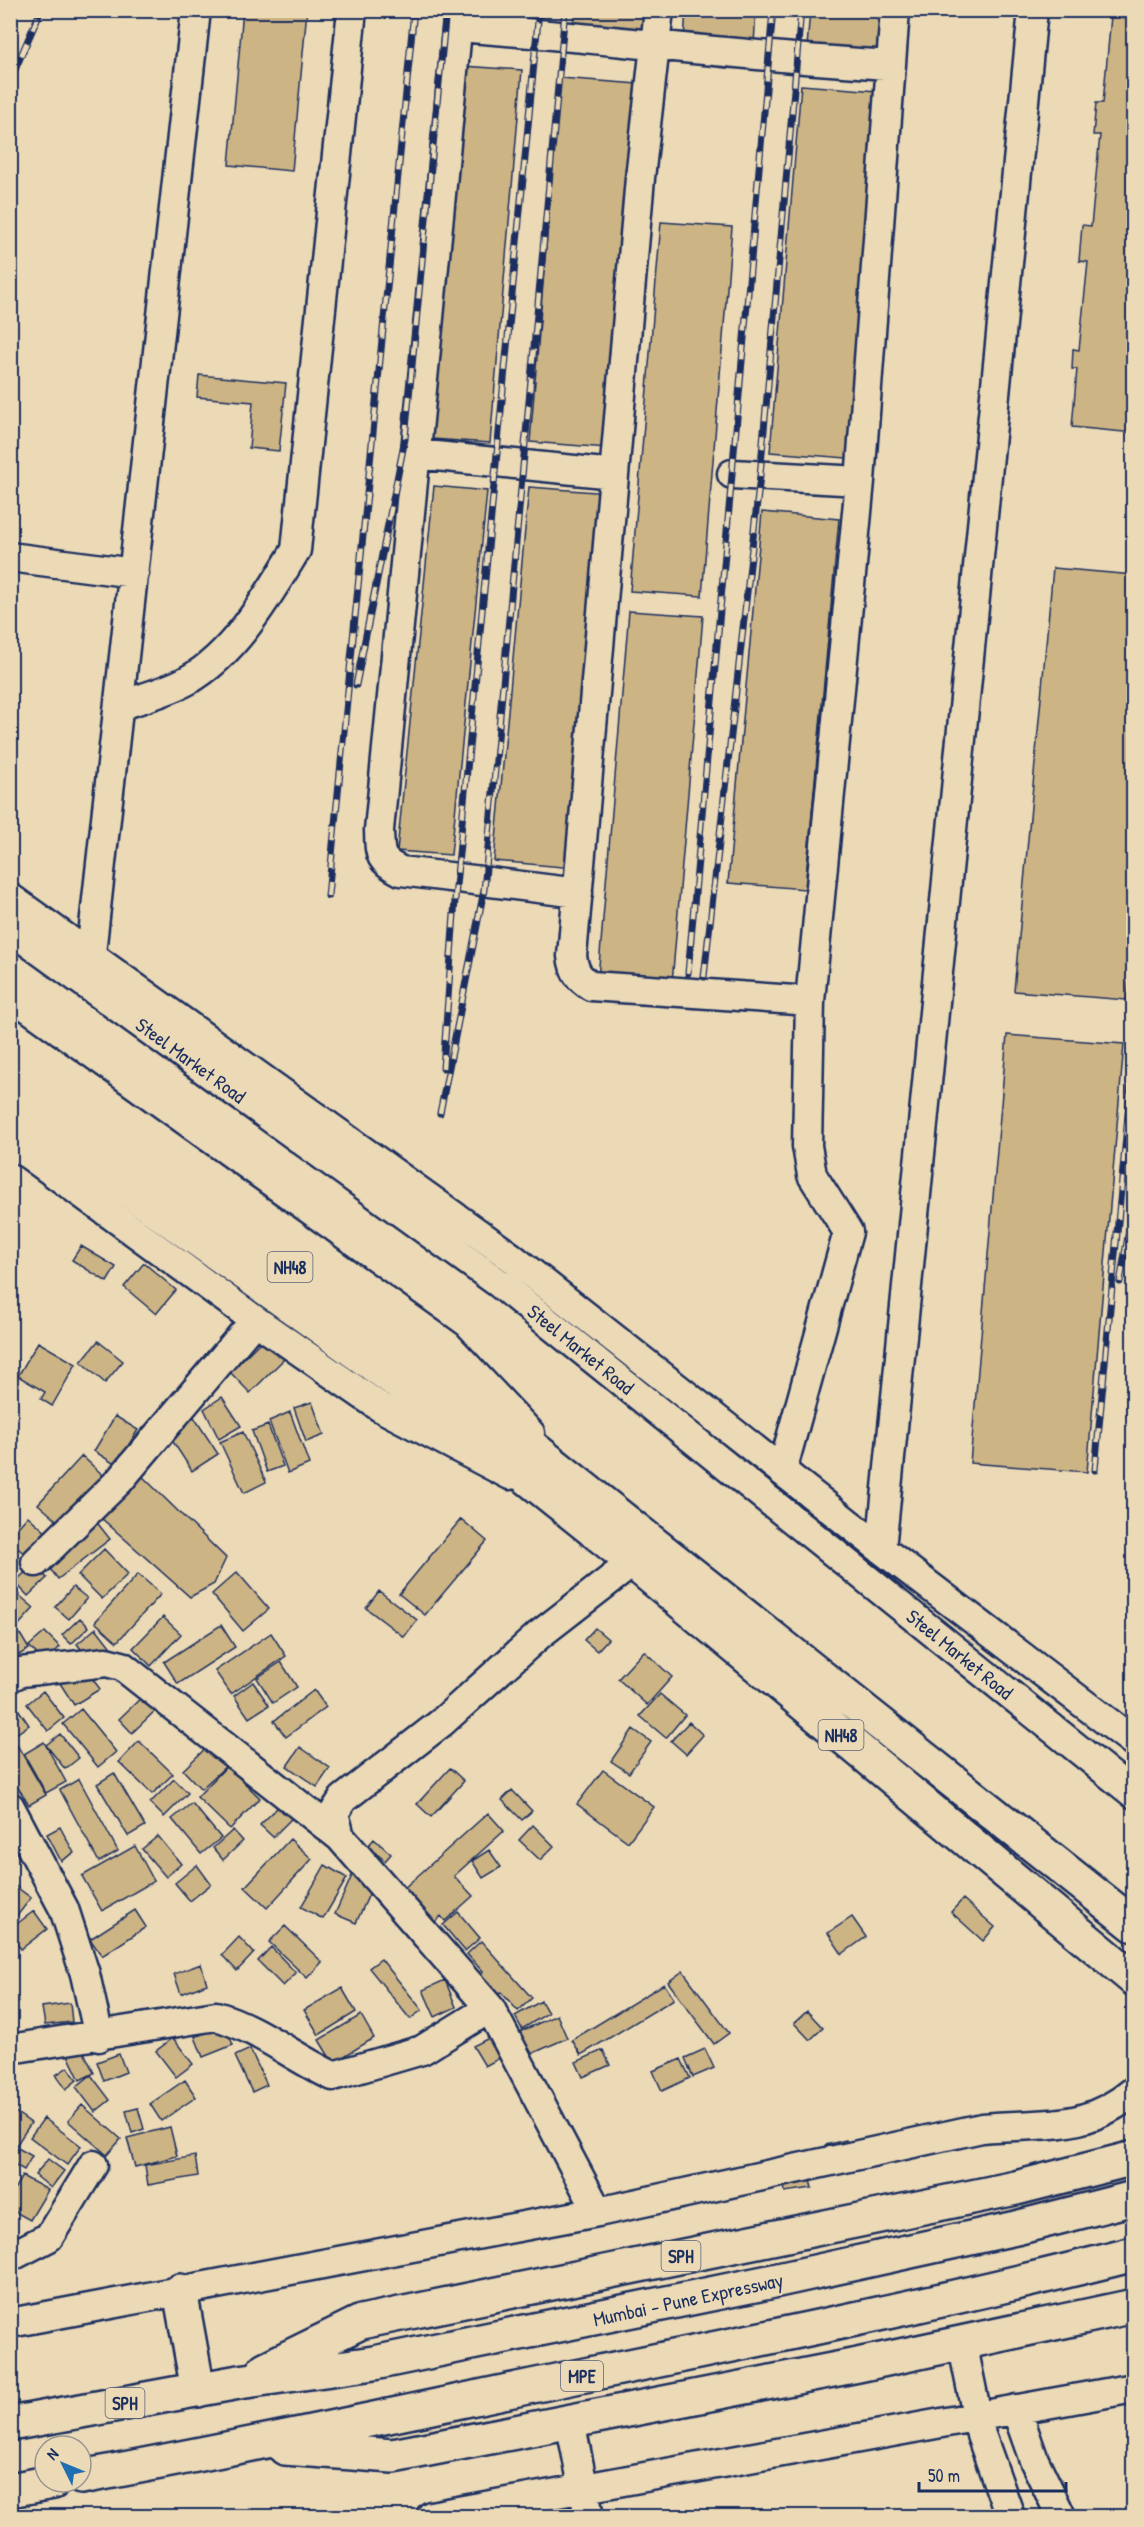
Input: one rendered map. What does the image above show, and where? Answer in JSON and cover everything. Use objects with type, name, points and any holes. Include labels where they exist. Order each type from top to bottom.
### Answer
[{"type":"highway","name":"NH48","points":[[10,1068],[431,1367],[556,1483],[633,1563],[1134,1979]]},
{"type":"highway","name":"NH48","points":[[10,1106],[489,1447],[556,1483],[1134,1924]]},
{"type":"highway","name":"SPH","points":[[10,2424],[239,2382],[361,2322],[1004,2190],[1134,2158]]},
{"type":"highway","name":"Mumbai - Pune Expressway","points":[[239,2382],[374,2363],[769,2282],[1016,2228],[1134,2198]]},
{"type":"highway","name":"MPE","points":[[250,2446],[779,2335],[1031,2280],[1134,2254]]},
{"type":"highway","points":[[180,2291],[198,2390]]},
{"type":"highway","points":[[93,2475],[250,2446],[393,2456],[1134,2306]]},
{"type":"highway","points":[[10,2490],[33,2486]]},
{"type":"street","points":[[87,985],[196,10]]},
{"type":"street","points":[[119,706],[189,680],[223,652],[254,618],[296,550],[352,10]]},
{"type":"street","points":[[659,10],[640,178],[573,962],[579,979],[591,986],[810,1001]]},
{"type":"street","points":[[782,1471],[848,1232],[812,1175],[807,1146],[810,1001],[860,481],[895,10]]},
{"type":"street","points":[[881,1549],[1033,10]]},
{"type":"street","points":[[578,893],[401,871],[387,864],[380,855],[379,830],[458,19],[797,60],[890,65]]},
{"type":"street","points":[[416,454],[614,474]]},
{"type":"street","points":[[732,474],[860,481]]},
{"type":"street","points":[[10,556],[134,573]]},
{"type":"street","name":"Steel Market Road","points":[[10,898],[512,1257],[881,1549],[1133,1734]]},
{"type":"street","name":"Steel Market Road","points":[[10,929],[500,1284],[1134,1794]]},
{"type":"street","points":[[10,1032],[448,1346],[556,1483]]},
{"type":"street","points":[[10,1141],[255,1320],[380,1407],[556,1483]]},
{"type":"street","points":[[36,1562],[119,1481],[255,1320]]},
{"type":"street","points":[[340,1837],[334,1813],[343,1799],[441,1723],[548,1627],[633,1563]]},
{"type":"street","points":[[10,1677],[21,1672],[106,1662],[122,1666],[340,1837],[490,2008],[598,2212]]},
{"type":"street","points":[[10,1807],[64,1909],[85,1974],[99,2037]]},
{"type":"street","points":[[10,2049],[99,2037],[216,2016],[234,2021],[306,2064],[333,2076],[422,2050],[490,2008]]},
{"type":"street","points":[[10,2323],[598,2212],[982,2128],[1018,2124],[1056,2126],[1094,2117],[1134,2091]]},
{"type":"street","points":[[10,2257],[49,2237],[93,2165]]},
{"type":"street","points":[[962,2342],[968,2419],[994,2517]]},
{"type":"street","points":[[431,2517],[1134,2388]]},
{"type":"street","points":[[1016,2409],[1034,2460],[1061,2517]]},
{"type":"street","points":[[570,2421],[589,2517]]},
{"type":"street","points":[[983,2471],[1034,2460]]},
{"type":"street","points":[[983,2471],[1010,2517]]},
{"type":"building","points":[[243,10],[307,10],[292,171],[229,165]]},
{"type":"building","points":[[472,10],[524,10],[523,24],[471,20]]},
{"type":"building","points":[[574,10],[650,10],[648,35],[573,30]]},
{"type":"building","points":[[686,10],[756,10],[754,44],[684,39]]},
{"type":"building","points":[[810,10],[883,10],[879,52],[807,47]]},
{"type":"building","points":[[1101,10],[1134,10],[1134,433],[1072,427],[1077,369],[1072,369],[1073,349],[1079,350],[1088,262],[1079,261],[1082,225],[1091,226],[1100,135],[1093,135],[1096,103],[1103,103],[1111,16],[1101,15]]},
{"type":"building","points":[[463,66],[522,70],[490,443],[432,439]]},
{"type":"building","points":[[560,78],[638,84],[608,448],[530,442]]},
{"type":"building","points":[[801,85],[877,91],[847,458],[770,452]]},
{"type":"building","points":[[661,222],[732,227],[702,596],[630,591]]},
{"type":"building","points":[[199,375],[286,383],[279,451],[249,448],[253,402],[197,397]]},
{"type":"building","points":[[434,486],[487,491],[451,855],[397,851]]},
{"type":"building","points":[[529,487],[608,493],[574,868],[494,861]]},
{"type":"building","points":[[762,512],[839,519],[805,889],[728,883]]},
{"type":"building","points":[[1053,568],[1134,575],[1134,928],[1127,1000],[1014,991]]},
{"type":"building","points":[[629,611],[703,616],[672,983],[598,978]]},
{"type":"building","points":[[1007,1035],[1124,1044],[1087,1472],[970,1463]]},
{"type":"building","points":[[81,1246],[116,1267],[107,1282],[72,1260]]},
{"type":"building","points":[[144,1263],[176,1290],[156,1314],[124,1287]]},
{"type":"building","points":[[266,1336],[286,1357],[250,1393],[230,1372]]},
{"type":"building","points":[[98,1341],[123,1361],[105,1383],[81,1362]]},
{"type":"building","points":[[38,1342],[76,1364],[52,1406],[41,1399],[45,1392],[18,1376]]},
{"type":"building","points":[[222,1397],[241,1426],[219,1439],[204,1409]]},
{"type":"building","points":[[312,1402],[324,1435],[306,1442],[294,1408]]},
{"type":"building","points":[[290,1412],[309,1464],[288,1473],[269,1421]]},
{"type":"building","points":[[192,1414],[218,1454],[192,1471],[166,1431]]},
{"type":"building","points":[[115,1416],[138,1430],[116,1465],[94,1451]]},
{"type":"building","points":[[268,1425],[283,1466],[267,1472],[252,1431]]},
{"type":"building","points":[[243,1432],[266,1482],[244,1493],[220,1442]]},
{"type":"building","points":[[82,1456],[106,1478],[62,1525],[38,1504]]},
{"type":"building","points":[[141,1475],[226,1558],[214,1584],[190,1597],[100,1517]]},
{"type":"building","points":[[28,1516],[50,1536],[29,1558],[10,1541],[10,1536]]},
{"type":"building","points":[[461,1519],[487,1541],[425,1615],[399,1594]]},
{"type":"building","points":[[95,1520],[110,1539],[58,1579],[43,1560]]},
{"type":"building","points":[[104,1549],[128,1574],[102,1599],[78,1575]]},
{"type":"building","points":[[34,1564],[47,1578],[28,1596],[15,1582]]},
{"type":"building","points":[[237,1572],[269,1609],[243,1631],[212,1594]]},
{"type":"building","points":[[138,1574],[161,1594],[117,1642],[95,1622]]},
{"type":"building","points":[[73,1587],[87,1598],[69,1619],[55,1607]]},
{"type":"building","points":[[12,1589],[34,1608],[16,1628],[10,1623]]},
{"type":"building","points":[[379,1591],[417,1620],[404,1637],[366,1608]]},
{"type":"building","points":[[163,1617],[181,1634],[151,1666],[133,1648]]},
{"type":"building","points":[[80,1618],[89,1627],[71,1644],[62,1635]]},
{"type":"building","points":[[221,1625],[235,1647],[178,1684],[164,1662]]},
{"type":"building","points":[[96,1628],[110,1646],[91,1661],[77,1644]]},
{"type":"building","points":[[595,1628],[608,1639],[597,1651],[584,1640]]},
{"type":"building","points":[[45,1632],[60,1647],[44,1662],[29,1646]]},
{"type":"building","points":[[271,1633],[286,1656],[231,1694],[215,1671]]},
{"type":"building","points":[[20,1634],[29,1649],[10,1660],[10,1639]]},
{"type":"building","points":[[644,1651],[672,1677],[647,1705],[618,1679]]},
{"type":"building","points":[[281,1662],[297,1687],[273,1703],[257,1678]]},
{"type":"building","points":[[86,1670],[100,1689],[74,1705],[56,1677]]},
{"type":"building","points":[[253,1682],[269,1705],[249,1718],[234,1696]]},
{"type":"building","points":[[314,1690],[326,1707],[286,1737],[274,1721]]},
{"type":"building","points":[[43,1691],[64,1718],[48,1731],[27,1704]]},
{"type":"building","points":[[145,1694],[158,1708],[132,1733],[119,1719]]},
{"type":"building","points":[[660,1694],[685,1715],[666,1738],[640,1716]]},
{"type":"building","points":[[10,1697],[29,1725],[10,1738]]},
{"type":"building","points":[[81,1709],[116,1752],[98,1767],[63,1724]]},
{"type":"building","points":[[689,1722],[703,1735],[686,1754],[671,1741]]},
{"type":"building","points":[[633,1729],[651,1742],[629,1773],[611,1761]]},
{"type":"building","points":[[60,1734],[79,1758],[65,1769],[46,1745]]},
{"type":"building","points":[[139,1741],[173,1774],[152,1794],[119,1762]]},
{"type":"building","points":[[44,1742],[66,1782],[46,1793],[24,1754]]},
{"type":"building","points":[[16,1743],[46,1795],[29,1805],[10,1775],[10,1746]]},
{"type":"building","points":[[208,1746],[226,1766],[201,1789],[183,1770]]},
{"type":"building","points":[[300,1747],[330,1768],[317,1787],[287,1766]]},
{"type":"building","points":[[227,1766],[260,1798],[230,1829],[197,1797]]},
{"type":"building","points":[[450,1768],[464,1781],[431,1817],[417,1804]]},
{"type":"building","points":[[603,1770],[654,1807],[628,1842],[577,1804]]},
{"type":"building","points":[[114,1773],[145,1826],[128,1836],[97,1784]]},
{"type":"building","points":[[79,1779],[118,1851],[99,1862],[60,1790]]},
{"type":"building","points":[[174,1779],[188,1793],[164,1817],[150,1803]]},
{"type":"building","points":[[512,1790],[532,1811],[522,1820],[502,1800]]},
{"type":"building","points":[[192,1803],[221,1838],[201,1854],[172,1819]]},
{"type":"building","points":[[282,1803],[294,1816],[273,1837],[260,1825]]},
{"type":"building","points":[[488,1813],[504,1831],[454,1876],[473,1896],[445,1921],[441,1916],[434,1923],[403,1889]]},
{"type":"building","points":[[533,1825],[554,1846],[540,1860],[519,1840]]},
{"type":"building","points":[[60,1827],[74,1853],[61,1861],[47,1834]]},
{"type":"building","points":[[233,1830],[243,1841],[223,1860],[213,1848]]},
{"type":"building","points":[[158,1836],[181,1864],[166,1877],[142,1849]]},
{"type":"building","points":[[290,1839],[312,1859],[267,1908],[245,1887]]},
{"type":"building","points":[[374,1839],[391,1854],[385,1861],[368,1846]]},
{"type":"building","points":[[135,1846],[154,1881],[102,1911],[82,1876]]},
{"type":"building","points":[[489,1850],[501,1867],[483,1878],[472,1861]]},
{"type":"building","points":[[197,1865],[211,1884],[190,1901],[175,1883]]},
{"type":"building","points":[[325,1865],[347,1878],[323,1919],[301,1907]]},
{"type":"building","points":[[354,1871],[375,1881],[356,1923],[335,1914]]},
{"type":"building","points":[[10,1882],[31,1898],[17,1916],[10,1911]]},
{"type":"building","points":[[963,1899],[995,1927],[983,1941],[951,1912]]},
{"type":"building","points":[[135,1910],[146,1927],[102,1956],[90,1939]]},
{"type":"building","points":[[34,1911],[47,1929],[21,1949],[10,1935],[10,1929]]},
{"type":"building","points":[[458,1912],[480,1938],[465,1951],[443,1925]]},
{"type":"building","points":[[852,1917],[866,1937],[842,1954],[828,1933]]},
{"type":"building","points":[[285,1926],[322,1962],[307,1978],[269,1942]]},
{"type":"building","points":[[239,1937],[254,1953],[237,1971],[222,1955]]},
{"type":"building","points":[[481,1941],[532,1998],[518,2011],[501,1992],[494,1998],[476,1979],[483,1972],[467,1954]]},
{"type":"building","points":[[271,1947],[296,1973],[283,1986],[258,1961]]},
{"type":"building","points":[[381,1959],[422,2010],[410,2019],[369,1968]]},
{"type":"building","points":[[201,1964],[207,1984],[181,1994],[174,1974]]},
{"type":"building","points":[[683,1971],[729,2033],[714,2044],[668,1982]]},
{"type":"building","points":[[445,1980],[456,2007],[435,2017],[423,1990]]},
{"type":"building","points":[[664,1984],[674,1999],[581,2055],[572,2040]]},
{"type":"building","points":[[342,1988],[356,2012],[319,2035],[304,2010]]},
{"type":"building","points":[[541,2001],[548,2013],[522,2029],[515,2016]]},
{"type":"building","points":[[70,2003],[72,2022],[45,2025],[42,2007]]},
{"type":"building","points":[[807,2011],[823,2028],[810,2040],[794,2023]]},
{"type":"building","points":[[361,2015],[374,2038],[333,2063],[319,2040]]},
{"type":"building","points":[[557,2015],[567,2038],[529,2055],[519,2032]]},
{"type":"building","points":[[225,2025],[233,2045],[203,2057],[195,2037]]},
{"type":"building","points":[[173,2038],[193,2064],[176,2077],[156,2051]]},
{"type":"building","points":[[489,2038],[500,2058],[485,2066],[473,2046]]},
{"type":"building","points":[[82,2048],[94,2073],[80,2080],[68,2055]]},
{"type":"building","points":[[250,2049],[267,2085],[252,2092],[235,2056]]},
{"type":"building","points":[[705,2049],[714,2068],[693,2077],[685,2058]]},
{"type":"building","points":[[603,2050],[610,2065],[583,2077],[576,2062]]},
{"type":"building","points":[[119,2054],[126,2072],[104,2081],[97,2062]]},
{"type":"building","points":[[681,2059],[690,2078],[662,2091],[653,2071]]},
{"type":"building","points":[[68,2067],[77,2080],[66,2089],[56,2075]]},
{"type":"building","points":[[91,2075],[110,2100],[95,2112],[76,2087]]},
{"type":"building","points":[[185,2080],[196,2097],[161,2121],[150,2104]]},
{"type":"building","points":[[82,2105],[121,2139],[107,2155],[68,2121]]},
{"type":"building","points":[[138,2108],[144,2129],[132,2133],[126,2111]]},
{"type":"building","points":[[11,2109],[31,2123],[15,2147],[10,2144]]},
{"type":"building","points":[[44,2118],[81,2146],[67,2165],[30,2137]]},
{"type":"building","points":[[170,2127],[177,2156],[135,2167],[127,2138]]},
{"type":"building","points":[[846,2140],[848,2149],[827,2154],[825,2145]]},
{"type":"building","points":[[16,2147],[32,2156],[24,2170],[10,2162]]},
{"type":"building","points":[[195,2156],[198,2176],[148,2185],[145,2165]]},
{"type":"building","points":[[48,2159],[64,2171],[51,2188],[35,2175]]},
{"type":"building","points":[[22,2176],[48,2190],[30,2220],[10,2209],[10,2196]]},
{"type":"building","points":[[810,2180],[812,2188],[785,2192],[784,2184]]},
{"type":"railway","points":[[10,81],[41,10]]},
{"type":"railway","points":[[328,896],[414,10]]},
{"type":"railway","points":[[356,685],[405,439],[446,10]]},
{"type":"railway","points":[[443,1068],[456,886],[539,10]]},
{"type":"railway","points":[[440,1113],[484,890],[565,10]]},
{"type":"railway","points":[[688,973],[773,10]]},
{"type":"railway","points":[[704,977],[760,476],[801,10]]},
{"type":"railway","points":[[1095,1470],[1134,1050]]},
{"type":"railway","points":[[1120,1282],[1134,1202]]}]
